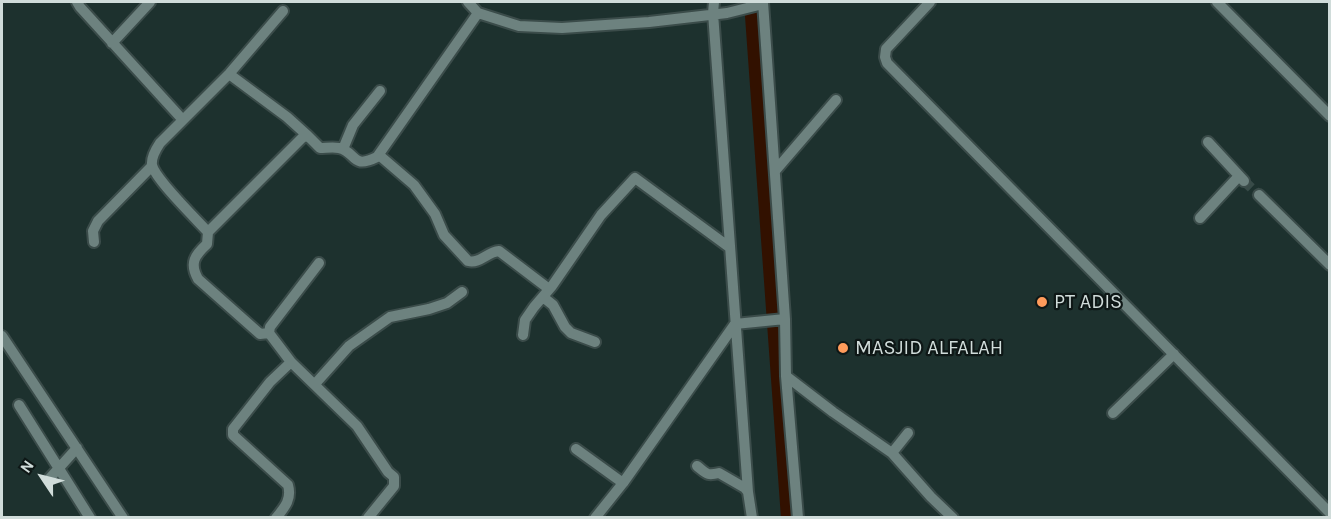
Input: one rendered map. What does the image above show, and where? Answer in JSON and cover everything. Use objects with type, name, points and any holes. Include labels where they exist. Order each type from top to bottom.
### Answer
[{"type":"street","points":[[77,2],[183,119]]},
{"type":"street","points":[[112,43],[150,2]]},
{"type":"street","points":[[468,2],[474,18]]},
{"type":"street","points":[[714,2],[729,247],[752,518]]},
{"type":"street","points":[[930,2],[886,49],[887,63],[1329,513]]},
{"type":"street","points":[[1217,2],[1329,116]]},
{"type":"street","points":[[474,18],[519,26],[562,28],[650,22],[727,13],[762,3],[775,171],[782,319],[798,518]]},
{"type":"street","points":[[94,242],[93,231],[98,221],[152,166],[153,153],[160,143],[228,74],[283,11]]},
{"type":"street","points":[[228,74],[287,117],[320,148],[337,147],[359,161],[366,162],[379,155],[474,18]]},
{"type":"street","points":[[343,149],[353,125],[380,91]]},
{"type":"street","points":[[775,171],[836,100]]},
{"type":"street","points":[[269,333],[260,334],[198,279],[193,270],[194,260],[198,252],[207,244],[208,232],[303,137],[308,136]]},
{"type":"street","points":[[1200,218],[1242,178],[1208,142]]},
{"type":"street","points":[[379,155],[414,185],[435,214],[444,235],[468,261],[477,261],[499,251],[546,293],[565,327],[572,333],[595,342]]},
{"type":"street","points":[[152,166],[175,197],[208,232]]},
{"type":"street","points":[[523,335],[525,320],[601,215],[635,178],[729,247]]},
{"type":"street","points":[[1259,195],[1329,266]]},
{"type":"street","points":[[319,262],[275,319],[269,333],[291,362],[357,426],[388,472],[394,477],[394,486],[368,518]]},
{"type":"street","points":[[315,384],[349,346],[390,317],[447,303],[462,292]]},
{"type":"street","points":[[735,324],[782,319]]},
{"type":"street","points":[[595,518],[735,324]]},
{"type":"street","points":[[2,336],[123,518]]},
{"type":"street","points":[[1113,413],[1174,354]]},
{"type":"street","points":[[276,518],[287,504],[291,494],[288,485],[233,435],[233,429],[270,382],[291,362]]},
{"type":"street","points":[[786,376],[892,453],[953,518]]},
{"type":"street","points":[[19,405],[90,518]]},
{"type":"street","points":[[892,453],[908,433]]},
{"type":"street","points":[[49,479],[77,448]]},
{"type":"street","points":[[576,449],[622,483]]},
{"type":"street","points":[[698,466],[713,476],[719,473],[748,492]]},
{"type":"waterway","points":[[754,2],[791,518]]},
{"type":"tunnel","points":[[1244,181],[1259,195]]},
{"type":"place","name":"PT ADIS","points":[[1042,302]]},
{"type":"place","name":"MASJID ALFALAH","points":[[843,348]]}]
